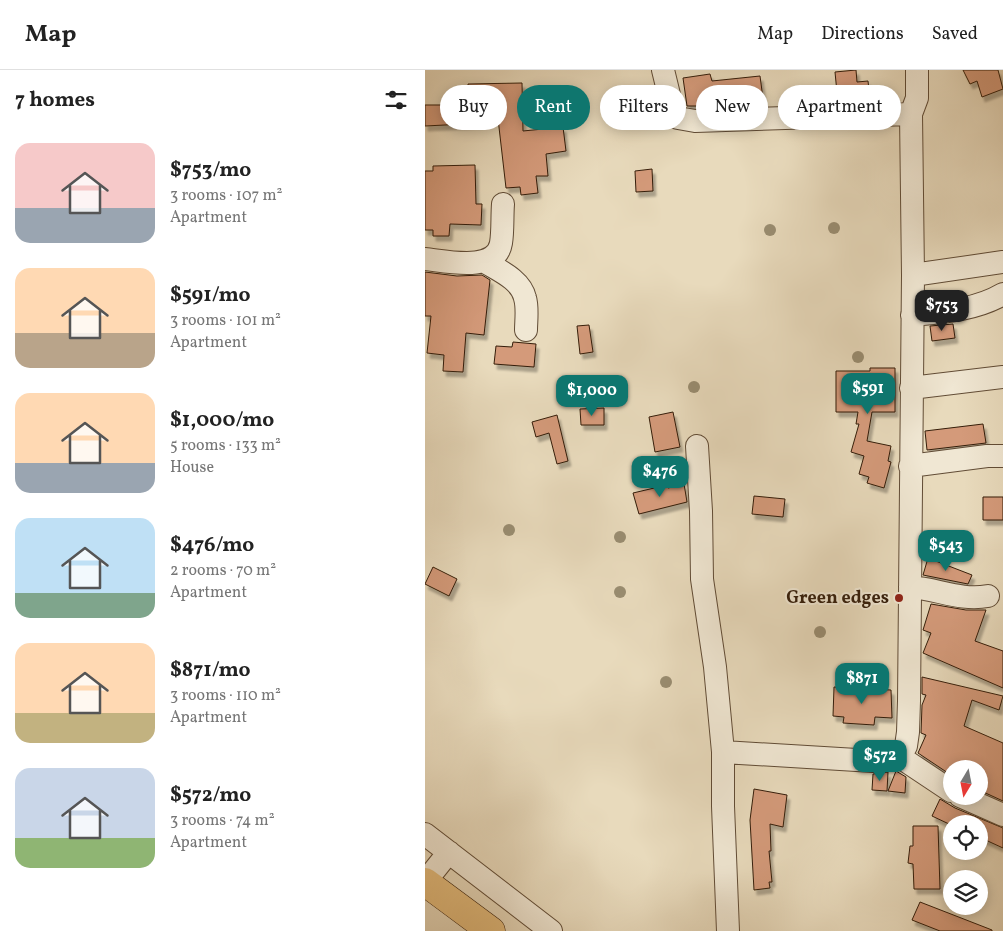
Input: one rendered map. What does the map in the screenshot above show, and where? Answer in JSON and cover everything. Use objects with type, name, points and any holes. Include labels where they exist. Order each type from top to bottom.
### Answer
[{"type":"highway","points":[[425,882],[491,931]]},
{"type":"street","points":[[663,70],[673,111],[678,118],[695,121],[911,114]]},
{"type":"street","points":[[900,757],[906,746],[908,732],[913,275],[911,114],[917,98],[917,70]]},
{"type":"street","points":[[425,260],[477,264],[485,262],[495,255],[501,244],[503,204]]},
{"type":"street","points":[[485,262],[506,274],[518,286],[525,298],[526,330]]},
{"type":"street","points":[[913,275],[1003,262]]},
{"type":"street","points":[[912,315],[990,302],[1003,294]]},
{"type":"street","points":[[911,388],[1003,377]]},
{"type":"street","points":[[697,446],[701,511],[702,579],[715,667],[723,752],[723,806],[728,931]]},
{"type":"street","points":[[911,466],[987,456],[1003,456]]},
{"type":"street","points":[[910,587],[929,588],[970,599],[988,596]]},
{"type":"street","points":[[723,752],[873,761],[900,757],[943,787]]},
{"type":"street","points":[[980,805],[1003,815]]},
{"type":"street","points":[[425,834],[551,931]]},
{"type":"street","points":[[425,882],[449,852]]},
{"type":"building","points":[[856,70],[857,82],[868,81],[868,85],[836,85],[835,72]]},
{"type":"building","points":[[963,70],[998,70],[1003,89],[982,97],[977,81],[970,84]]},
{"type":"building","points":[[710,74],[712,81],[760,76],[761,85],[696,85],[696,106],[687,106],[686,85],[684,85],[683,78]]},
{"type":"building","points":[[522,83],[522,85],[517,85],[517,130],[563,130],[566,151],[546,154],[548,176],[536,176],[538,193],[521,195],[520,187],[506,188],[499,130],[507,130],[507,85],[468,84]]},
{"type":"building","points":[[425,105],[440,105],[440,125],[425,126]]},
{"type":"building","points":[[475,165],[476,204],[482,204],[481,225],[450,224],[449,236],[433,236],[433,230],[425,230],[425,171],[433,171],[433,166]]},
{"type":"building","points":[[652,169],[653,191],[636,192],[635,171]]},
{"type":"building","points":[[425,272],[457,276],[482,275],[490,280],[484,335],[466,333],[463,372],[443,371],[444,355],[427,353],[431,316],[425,316]]},
{"type":"building","points":[[953,324],[955,338],[932,341],[930,326]]},
{"type":"building","points":[[589,325],[593,352],[580,354],[577,326]]},
{"type":"building","points":[[513,342],[536,344],[534,367],[494,364],[496,346],[512,347]]},
{"type":"building","points":[[870,368],[895,368],[895,412],[872,412],[867,441],[891,446],[888,461],[891,462],[884,488],[867,483],[869,477],[859,474],[864,456],[851,452],[859,424],[856,424],[858,412],[836,412],[836,371],[870,371]]},
{"type":"building","points":[[604,408],[604,425],[581,425],[580,409]]},
{"type":"building","points":[[673,412],[680,447],[655,452],[649,417]]},
{"type":"building","points":[[557,415],[568,461],[557,464],[549,433],[536,437],[532,422]]},
{"type":"building","points":[[983,424],[986,443],[927,450],[925,431]]},
{"type":"building","points":[[684,484],[687,502],[639,514],[633,493],[667,485],[668,488]]},
{"type":"building","points":[[754,496],[785,499],[783,517],[752,514]]},
{"type":"building","points":[[983,497],[1003,497],[1003,520],[983,520]]},
{"type":"building","points":[[928,558],[972,575],[968,584],[923,575]]},
{"type":"building","points":[[433,567],[457,579],[449,596],[425,584]]},
{"type":"building","points":[[931,604],[966,610],[986,610],[975,641],[1003,651],[1003,688],[923,653],[931,633],[923,630]]},
{"type":"building","points":[[922,677],[1003,696],[999,710],[972,700],[964,726],[1003,743],[1003,801],[988,794],[988,760],[943,760],[943,770],[918,753],[926,735],[921,733],[922,705],[926,695],[922,694]]},
{"type":"building","points":[[834,687],[891,690],[892,718],[875,717],[874,725],[843,723],[844,717],[833,716]]},
{"type":"building","points":[[896,771],[906,777],[905,793],[888,791]]},
{"type":"building","points":[[888,772],[887,791],[872,790],[873,774]]},
{"type":"building","points":[[754,789],[787,795],[783,827],[770,824],[771,851],[769,851],[772,882],[769,882],[770,888],[754,890],[750,820]]},
{"type":"building","points":[[940,799],[943,801],[943,805],[950,805],[972,815],[943,815],[943,821],[932,816]]},
{"type":"building","points":[[988,822],[1003,828],[1003,848],[988,841]]},
{"type":"building","points":[[913,826],[938,826],[940,889],[914,889],[913,864],[908,863],[910,846],[913,846]]},
{"type":"building","points":[[920,902],[943,911],[943,915],[953,915],[992,931],[940,931],[912,920]]},
{"type":"place","name":"Green edges","points":[[899,598]]}]
